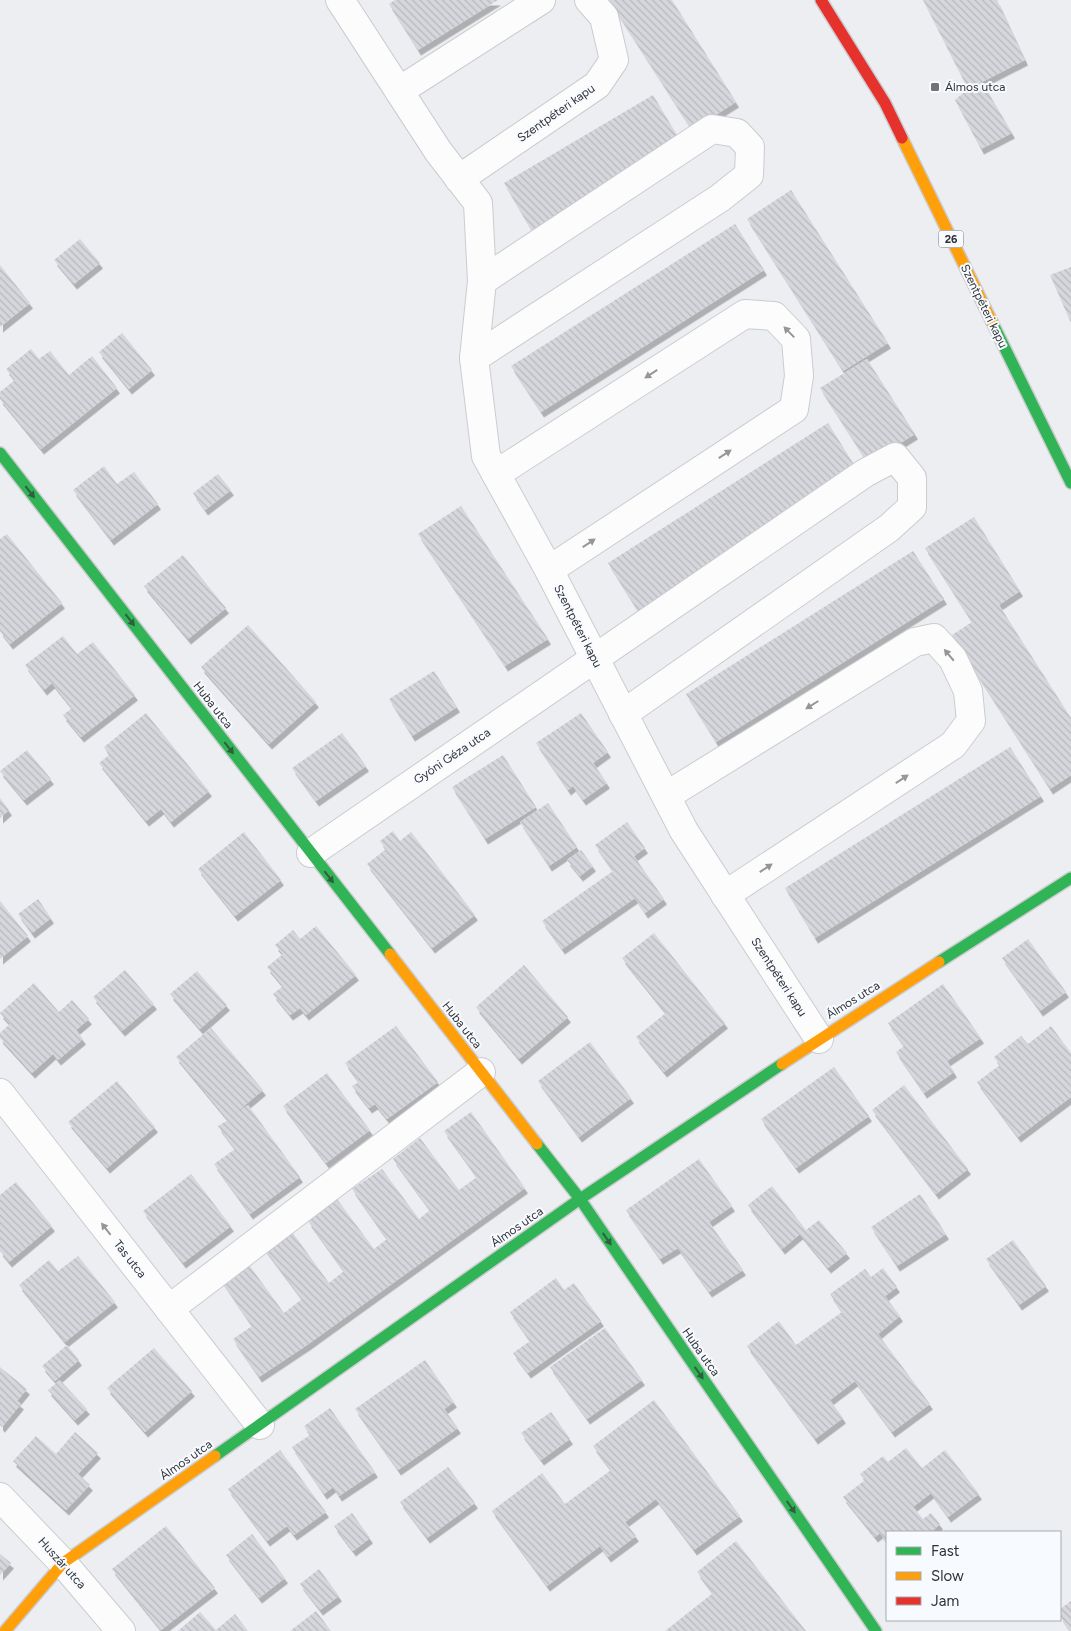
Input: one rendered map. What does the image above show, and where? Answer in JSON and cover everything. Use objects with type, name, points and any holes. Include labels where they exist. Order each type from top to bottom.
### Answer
[{"type":"street","points":[[399,91],[541,0]]},
{"type":"street","name":"Szentpéteri kapu","points":[[460,179],[598,85],[614,60],[604,17],[589,0]]},
{"type":"street","name":"Szentpéteri kapu","points":[[821,0],[885,103],[1071,483]]},
{"type":"street","name":"Szentpéteri kapu","points":[[343,1],[438,151],[478,203],[482,281],[474,358],[486,456],[549,570],[684,831],[819,1039]]},
{"type":"street","points":[[474,358],[720,198],[749,175],[750,148],[737,133],[712,129],[482,281]]},
{"type":"street","points":[[496,474],[745,314],[774,316],[796,339],[799,376],[794,409],[549,570]]},
{"type":"street","name":"Huba utca","points":[[0,454],[580,1199],[876,1631]]},
{"type":"street","name":"Gyóni Géza utca","points":[[311,853],[865,473],[895,457],[912,478],[912,507],[889,528],[623,714]]},
{"type":"street","points":[[666,796],[914,642],[934,638],[953,659],[968,691],[971,721],[953,745],[725,895]]},
{"type":"street","name":"Álmos utca","points":[[5,1631],[63,1563],[580,1199],[819,1039],[1071,878]]},
{"type":"street","points":[[169,1309],[481,1072]]},
{"type":"street","name":"Tas utca","points":[[0,1093],[260,1425]]},
{"type":"street","name":"Huszár utca","points":[[0,1498],[63,1563],[121,1631]]},
{"type":"building","points":[[395,0],[498,0],[418,50],[389,4]]},
{"type":"building","points":[[609,0],[672,0],[736,102],[692,130]]},
{"type":"building","points":[[923,0],[997,0],[1025,60],[982,82],[1012,133],[981,149],[955,100],[968,89]]},
{"type":"building","points":[[653,95],[681,142],[532,231],[504,183]]},
{"type":"building","points":[[791,190],[888,343],[843,371],[747,219]]},
{"type":"building","points":[[735,224],[764,270],[541,412],[511,366]]},
{"type":"building","points":[[80,239],[100,263],[74,284],[54,260]]},
{"type":"building","points":[[0,265],[30,303],[0,327]]},
{"type":"building","points":[[1071,267],[1071,323],[1050,275]]},
{"type":"building","points":[[122,333],[152,370],[129,389],[99,352]]},
{"type":"building","points":[[31,349],[39,359],[50,351],[69,375],[92,356],[117,388],[41,449],[0,399],[0,392],[15,380],[6,369]]},
{"type":"building","points":[[867,359],[915,434],[868,463],[820,388]]},
{"type":"building","points":[[828,423],[858,471],[638,611],[608,563]]},
{"type":"building","points":[[104,466],[117,484],[134,472],[158,504],[111,540],[73,490]]},
{"type":"building","points":[[218,474],[231,490],[205,510],[193,493]]},
{"type":"building","points":[[461,506],[548,639],[505,666],[418,534]]},
{"type":"building","points":[[974,517],[1020,591],[999,605],[1071,718],[1071,775],[1050,789],[952,635],[972,622],[925,548]]},
{"type":"building","points":[[7,534],[62,603],[10,644],[0,631],[0,539]]},
{"type":"building","points":[[913,551],[944,599],[716,742],[686,694]]},
{"type":"building","points":[[183,555],[226,608],[188,639],[144,586]]},
{"type":"building","points":[[248,625],[316,702],[269,744],[201,667]]},
{"type":"building","points":[[63,636],[77,654],[93,642],[135,695],[81,737],[63,715],[72,708],[52,683],[44,690],[25,665]]},
{"type":"building","points":[[434,671],[457,707],[412,736],[389,699]]},
{"type":"building","points":[[146,713],[209,791],[171,822],[161,809],[146,821],[99,763],[109,755],[104,747]]},
{"type":"building","points":[[581,713],[608,752],[593,763],[607,783],[583,800],[573,786],[568,790],[536,743]]},
{"type":"building","points":[[342,733],[366,766],[316,801],[292,768]]},
{"type":"building","points":[[1010,747],[1041,796],[815,938],[785,888]]},
{"type":"building","points":[[27,750],[51,779],[24,800],[0,771]]},
{"type":"building","points":[[503,755],[536,807],[485,839],[452,787]]},
{"type":"building","points":[[0,798],[9,810],[0,818]]},
{"type":"building","points":[[548,803],[577,847],[549,866],[520,822]]},
{"type":"building","points":[[627,822],[645,848],[634,856],[664,899],[645,913],[635,898],[562,949],[542,921],[613,871],[595,845]]},
{"type":"building","points":[[393,831],[400,841],[411,832],[475,915],[432,948],[367,864],[386,849],[380,841]]},
{"type":"building","points":[[244,832],[281,880],[235,916],[198,869]]},
{"type":"building","points":[[581,850],[593,866],[580,876],[567,860]]},
{"type":"building","points":[[38,899],[51,918],[32,933],[18,914]]},
{"type":"building","points":[[0,901],[28,936],[0,959]]},
{"type":"building","points":[[316,926],[356,975],[306,1015],[300,1008],[290,1015],[273,994],[283,986],[267,967],[283,954],[275,945],[293,930],[300,939]]},
{"type":"building","points":[[654,933],[725,1023],[664,1072],[636,1037],[666,1013],[622,958]]},
{"type":"building","points":[[1028,939],[1066,992],[1040,1011],[1002,958]]},
{"type":"building","points":[[524,965],[568,1017],[519,1059],[476,1007]]},
{"type":"building","points":[[125,970],[154,1004],[122,1031],[93,997]]},
{"type":"building","points":[[197,971],[227,1005],[200,1029],[170,994]]},
{"type":"building","points":[[34,983],[59,1012],[72,1000],[89,1019],[76,1030],[83,1039],[58,1060],[53,1054],[32,1073],[0,1038],[0,1033],[10,1024],[0,1013]]},
{"type":"building","points":[[943,984],[981,1038],[947,1061],[954,1072],[924,1093],[896,1052],[904,1046],[888,1023]]},
{"type":"building","points":[[396,1026],[438,1082],[387,1119],[375,1104],[369,1108],[352,1086],[359,1082],[345,1063]]},
{"type":"building","points":[[1051,1026],[1071,1053],[1071,1097],[1018,1137],[977,1082],[1000,1065],[994,1057],[1021,1036],[1028,1044]]},
{"type":"building","points":[[211,1028],[263,1090],[232,1116],[248,1105],[300,1177],[250,1214],[214,1164],[235,1149],[218,1126],[228,1120],[176,1057]]},
{"type":"building","points":[[590,1042],[631,1098],[579,1137],[538,1081]]},
{"type":"building","points":[[834,1067],[869,1116],[796,1168],[761,1119]]},
{"type":"building","points":[[327,1073],[370,1130],[326,1163],[283,1106]]},
{"type":"building","points":[[117,1081],[155,1127],[107,1168],[68,1122]]},
{"type":"building","points":[[904,1085],[968,1169],[936,1194],[872,1110]]},
{"type":"building","points":[[471,1112],[525,1188],[307,1345],[259,1377],[233,1339],[252,1326],[221,1280],[247,1262],[284,1313],[302,1299],[264,1248],[290,1229],[329,1283],[344,1271],[308,1221],[337,1199],[374,1249],[387,1239],[352,1189],[382,1169],[419,1219],[430,1210],[393,1159],[420,1138],[459,1190],[477,1177],[444,1131]]},
{"type":"building","points":[[699,1159],[732,1206],[709,1222],[743,1270],[709,1292],[678,1248],[660,1259],[626,1210]]},
{"type":"building","points":[[191,1174],[231,1226],[183,1263],[143,1211]]},
{"type":"building","points":[[16,1182],[52,1226],[9,1262],[0,1251],[0,1195]]},
{"type":"building","points":[[772,1186],[806,1230],[819,1220],[847,1253],[828,1268],[800,1234],[782,1249],[748,1205]]},
{"type":"building","points":[[920,1194],[946,1234],[897,1266],[871,1227]]},
{"type":"building","points":[[1013,1240],[1046,1286],[1019,1305],[986,1259]]},
{"type":"building","points":[[78,1256],[115,1302],[65,1342],[19,1285],[49,1260],[58,1271]]},
{"type":"building","points":[[883,1268],[897,1287],[885,1296],[900,1316],[878,1334],[930,1404],[892,1432],[855,1381],[830,1400],[843,1418],[815,1439],[747,1346],[779,1321],[796,1345],[842,1312],[830,1294],[865,1269],[871,1277]]},
{"type":"building","points":[[556,1278],[564,1290],[574,1283],[601,1321],[528,1373],[513,1353],[530,1341],[510,1312]]},
{"type":"building","points":[[605,1328],[642,1380],[587,1419],[550,1367]]},
{"type":"building","points":[[67,1345],[79,1360],[55,1381],[42,1366]]},
{"type":"building","points":[[154,1348],[192,1391],[145,1432],[107,1388]]},
{"type":"building","points":[[425,1360],[454,1402],[444,1409],[458,1428],[398,1470],[355,1409]]},
{"type":"building","points":[[0,1367],[27,1389],[17,1401],[21,1404],[2,1427],[0,1425]]},
{"type":"building","points":[[60,1380],[87,1409],[75,1420],[48,1390]]},
{"type":"building","points":[[654,1400],[740,1516],[694,1550],[656,1499],[625,1522],[636,1536],[608,1557],[600,1546],[547,1586],[492,1511],[542,1473],[565,1504],[611,1470],[593,1446]]},
{"type":"building","points":[[330,1408],[375,1472],[339,1496],[333,1487],[324,1494],[292,1447],[310,1435],[304,1426]]},
{"type":"building","points":[[551,1412],[570,1439],[541,1460],[521,1433]]},
{"type":"building","points":[[75,1432],[98,1453],[78,1474],[90,1485],[66,1510],[13,1461],[36,1436],[56,1454]]},
{"type":"building","points":[[906,1448],[922,1468],[945,1450],[979,1494],[948,1517],[931,1493],[913,1507],[923,1519],[931,1513],[940,1524],[932,1531],[886,1531],[886,1542],[880,1533],[875,1537],[843,1497],[865,1480],[860,1474],[883,1456],[888,1462]]},
{"type":"building","points":[[280,1450],[326,1512],[294,1535],[287,1526],[267,1541],[228,1489]]},
{"type":"building","points":[[448,1467],[475,1503],[427,1538],[400,1502]]},
{"type":"building","points":[[352,1513],[370,1538],[353,1551],[334,1526]]},
{"type":"building","points":[[166,1526],[215,1588],[161,1630],[112,1569]]},
{"type":"building","points":[[252,1534],[285,1578],[259,1598],[226,1555]]},
{"type":"building","points":[[736,1541],[806,1631],[665,1631],[713,1593],[697,1572]]},
{"type":"building","points":[[0,1554],[11,1563],[0,1575]]},
{"type":"building","points":[[319,1569],[339,1596],[320,1610],[300,1584]]},
{"type":"building","points":[[1071,1601],[1071,1631],[1061,1618],[1061,1608]]},
{"type":"building","points":[[316,1611],[331,1631],[290,1631]]},
{"type":"building","points":[[200,1612],[216,1630],[235,1614],[248,1631],[178,1631]]},
{"type":"traffic: fast","points":[[992,322],[1071,483]]},
{"type":"traffic: fast","points":[[0,453],[390,954]]},
{"type":"traffic: fast","points":[[939,962],[1071,878]]},
{"type":"traffic: fast","points":[[215,1456],[580,1199],[782,1064]]},
{"type":"traffic: fast","points":[[537,1144],[580,1199],[876,1631]]},
{"type":"traffic: slow","points":[[902,138],[992,322]]},
{"type":"traffic: slow","points":[[390,954],[537,1144]]},
{"type":"traffic: slow","points":[[782,1064],[939,962]]},
{"type":"traffic: slow","points":[[5,1631],[63,1563],[215,1456]]},
{"type":"traffic: jam","points":[[821,0],[885,103],[902,138]]},
{"type":"place","name":"Álmos utca","points":[[935,87]]}]
